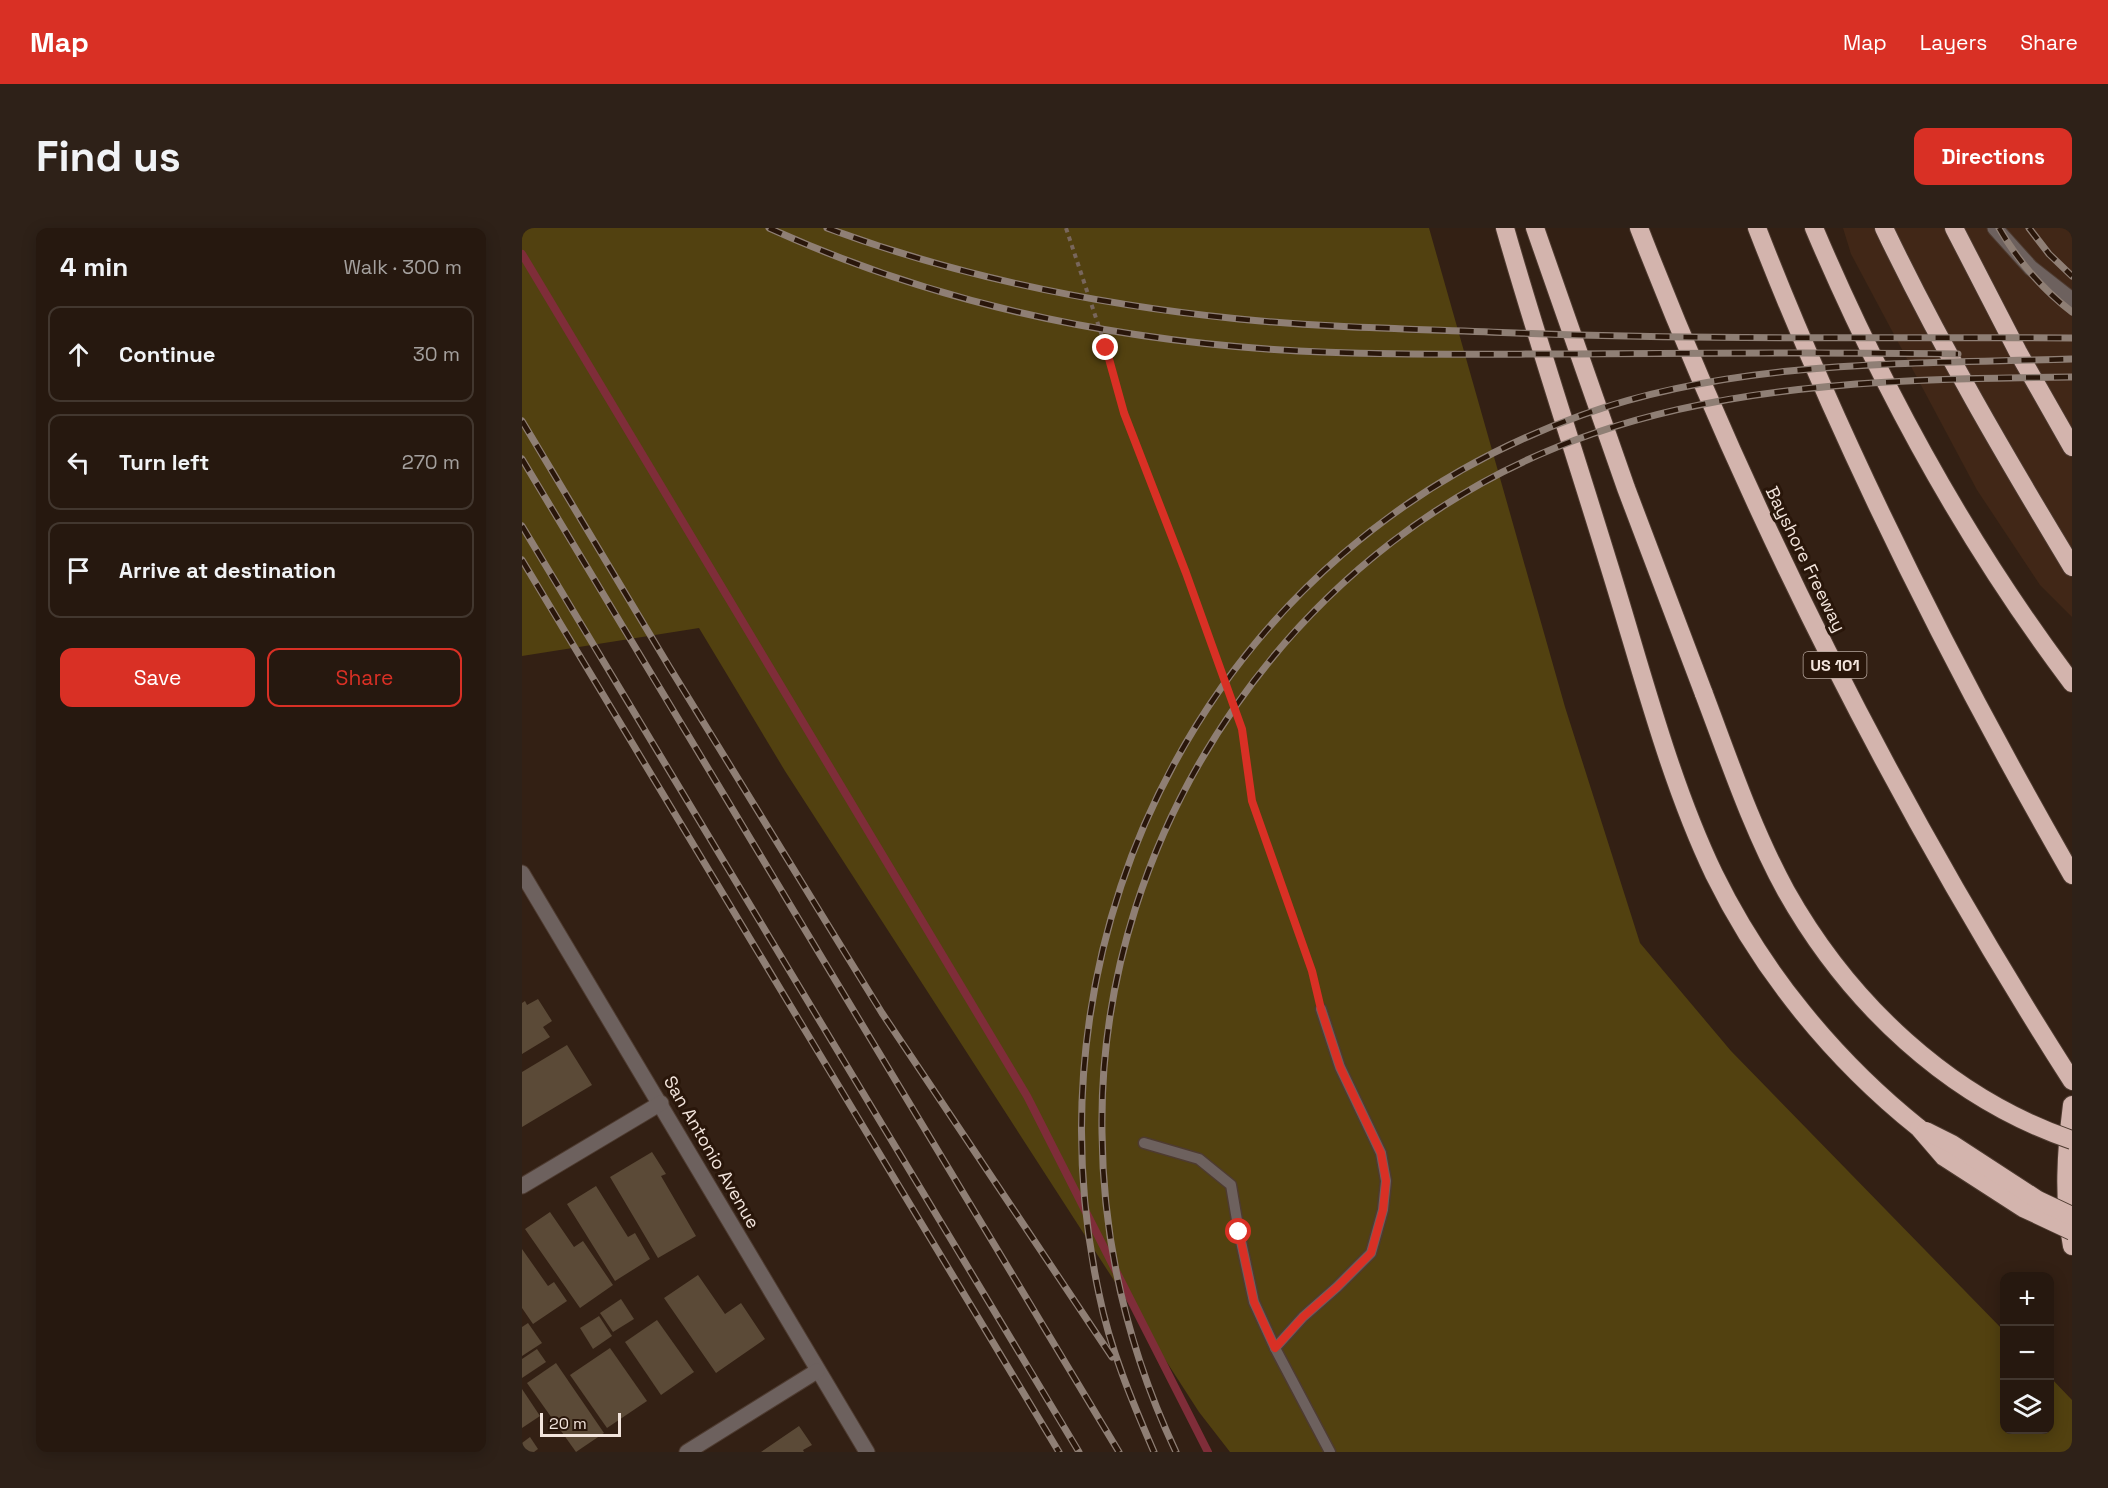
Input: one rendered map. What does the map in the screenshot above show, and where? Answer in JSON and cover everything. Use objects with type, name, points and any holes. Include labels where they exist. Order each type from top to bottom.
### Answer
[{"type":"highway","points":[[1505,228],[1678,784],[1715,875],[1767,964],[1799,1008],[1829,1043],[1892,1106],[1919,1128],[1944,1158],[2023,1209],[2072,1232]]},
{"type":"highway","points":[[1535,228],[1626,488],[1704,694],[1766,850],[1805,923],[1837,970],[1873,1010],[1937,1067],[1974,1093],[2015,1116],[2072,1140]]},
{"type":"highway","name":"Bayshore Freeway","points":[[1639,228],[1713,411],[1762,520],[1812,622],[1924,834],[1983,937],[2072,1081]]},
{"type":"highway","points":[[1757,228],[1817,377],[1912,581],[1994,736],[2072,875]]},
{"type":"highway","points":[[1814,228],[1867,344],[1949,497],[2006,589],[2072,683]]},
{"type":"highway","points":[[1884,228],[1967,389],[2072,567]]},
{"type":"highway","points":[[1954,228],[2018,352],[2072,447]]},
{"type":"highway","points":[[2072,1105],[2065,1183],[2068,1227],[2072,1246]]},
{"type":"highway","points":[[1919,1128],[1952,1144],[2038,1200],[2072,1216]]},
{"type":"street","points":[[1995,228],[2031,268],[2072,300]]},
{"type":"street","name":"San Antonio Avenue","points":[[522,873],[867,1452]]},
{"type":"street","points":[[522,1186],[661,1103]]},
{"type":"street","points":[[687,1452],[818,1371]]},
{"type":"lane","points":[[1275,1348],[1303,1317],[1371,1253],[1383,1210],[1386,1181],[1381,1153],[1340,1067],[1321,1009]]},
{"type":"lane","points":[[1144,1143],[1199,1159],[1231,1185],[1254,1302],[1275,1348],[1330,1452]]},
{"type":"path","points":[[1066,228],[1110,360],[1124,413],[1186,573],[1242,729],[1252,801],[1312,971],[1321,1009]]},
{"type":"shaded area","points":[[522,228],[1429,228],[1565,707],[1640,943],[1731,1051],[2000,1327],[2000,1434],[2054,1434],[2054,1381],[2072,1400],[2072,1452],[1230,1452],[1199,1412],[785,771],[699,628],[522,656]]},
{"type":"shaded area","points":[[1843,228],[2072,228],[2072,617],[2040,585],[1977,490],[1851,254]]},
{"type":"building","points":[[538,999],[552,1021],[543,1027],[550,1037],[522,1054],[522,1003],[525,1001],[527,1005]]},
{"type":"building","points":[[567,1045],[592,1085],[522,1127],[522,1072]]},
{"type":"building","points":[[652,1152],[666,1174],[661,1176],[696,1236],[658,1258],[610,1177]]},
{"type":"building","points":[[596,1186],[628,1237],[635,1233],[650,1259],[615,1281],[567,1204]]},
{"type":"building","points":[[550,1212],[574,1247],[583,1241],[613,1285],[580,1308],[525,1229]]},
{"type":"building","points":[[522,1249],[548,1286],[554,1282],[567,1301],[533,1324],[522,1308]]},
{"type":"building","points":[[698,1275],[725,1314],[741,1303],[765,1339],[716,1373],[664,1298]]},
{"type":"building","points":[[621,1299],[634,1319],[613,1332],[600,1313]]},
{"type":"building","points":[[599,1316],[612,1336],[593,1349],[580,1328]]},
{"type":"building","points":[[657,1320],[694,1372],[661,1395],[625,1342]]},
{"type":"building","points":[[528,1323],[542,1343],[522,1356],[522,1327]]},
{"type":"building","points":[[610,1348],[647,1401],[607,1428],[570,1375]]},
{"type":"building","points":[[537,1349],[546,1362],[522,1378],[522,1359]]},
{"type":"building","points":[[556,1363],[604,1433],[576,1452],[527,1383]]},
{"type":"building","points":[[522,1389],[540,1416],[522,1428]]},
{"type":"building","points":[[799,1426],[812,1445],[803,1450],[804,1452],[761,1452]]},
{"type":"building","points":[[530,1437],[538,1449],[534,1452],[522,1452],[522,1443]]},
{"type":"waterway","points":[[522,254],[1027,1096],[1208,1452]]},
{"type":"railway","points":[[769,228],[889,275],[1012,311],[1139,335],[1203,343],[1267,349],[1383,354],[1958,354]]},
{"type":"railway","points":[[827,228],[927,261],[1030,287],[1134,306],[1239,319],[1343,326],[1585,335],[2072,338]]},
{"type":"railway","points":[[1999,228],[2031,274],[2072,312]]},
{"type":"railway","points":[[2029,228],[2049,254],[2072,276]]},
{"type":"railway","points":[[1154,1452],[1115,1355],[1099,1294],[1082,1154],[1090,1017],[1121,886],[1175,763],[1249,651],[1343,554],[1454,474],[1582,415],[1641,397],[1701,383],[1763,374],[1886,364],[2072,359]]},
{"type":"railway","points":[[1176,1452],[1159,1414],[1132,1336],[1113,1256],[1107,1216],[1102,1133],[1110,1019],[1136,908],[1178,803],[1236,706],[1308,618],[1392,542],[1487,480],[1592,434],[1649,416],[1708,403],[1829,386],[1951,379],[2072,377]]},
{"type":"railway","points":[[522,421],[670,668],[882,1013],[1112,1357]]},
{"type":"railway","points":[[522,459],[1119,1452]]},
{"type":"railway","points":[[522,526],[1079,1452]]},
{"type":"railway","points":[[522,560],[1059,1452]]},
{"type":"route","points":[[1106,348],[1124,413],[1186,573],[1242,729],[1252,801],[1312,971],[1321,1009],[1340,1067],[1381,1153],[1386,1181],[1383,1210],[1371,1253],[1303,1317],[1275,1348],[1254,1302],[1239,1232]]}]
